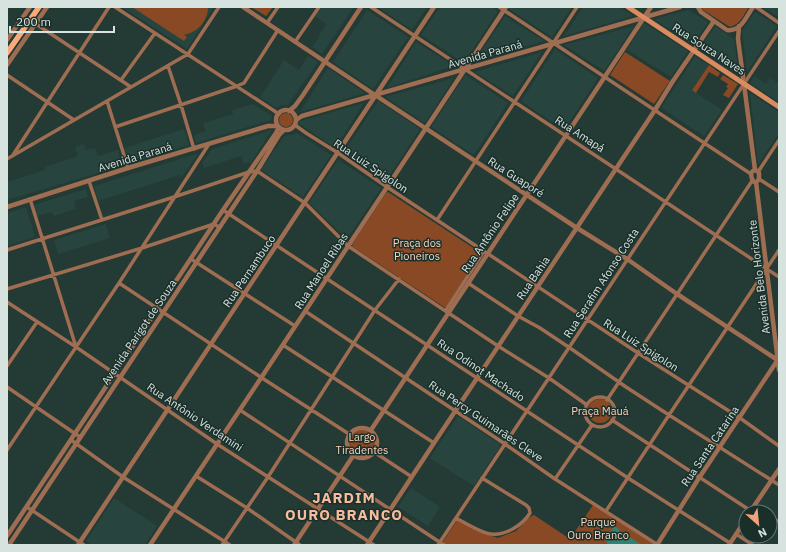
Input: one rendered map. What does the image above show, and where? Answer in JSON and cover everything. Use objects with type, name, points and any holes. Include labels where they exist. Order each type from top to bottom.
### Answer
[{"type":"main road","points":[[7,53],[39,7]]},
{"type":"main road","name":"Rua Souza Naves","points":[[628,7],[779,107]]},
{"type":"street","points":[[7,40],[30,7]]},
{"type":"street","points":[[7,65],[47,7]]},
{"type":"street","points":[[12,156],[110,7]]},
{"type":"street","points":[[115,7],[237,86],[278,116]]},
{"type":"street","points":[[7,159],[188,54],[219,7]]},
{"type":"street","name":"Rua Guaporé","points":[[243,7],[375,96],[627,259],[728,328],[779,359]]},
{"type":"street","points":[[267,23],[278,7]]},
{"type":"street","points":[[295,42],[319,7]]},
{"type":"street","points":[[289,111],[293,114],[295,122],[290,129],[284,130],[277,123],[278,116],[284,111],[289,111],[295,106],[361,7]]},
{"type":"street","name":"Rua Amapá","points":[[371,7],[779,277]]},
{"type":"street","name":"Rua Pernambuco","points":[[81,544],[123,476],[434,7]]},
{"type":"street","points":[[437,220],[577,7]]},
{"type":"street","name":"Rua Antônio Felipe","points":[[371,430],[486,252],[526,195],[651,7]]},
{"type":"street","name":"Avenida Paraná","points":[[295,122],[302,116],[680,7]]},
{"type":"street","points":[[698,7],[701,12],[728,30],[738,39]]},
{"type":"street","points":[[728,30],[733,30],[739,26],[753,7]]},
{"type":"street","points":[[756,7],[779,23]]},
{"type":"street","points":[[503,8],[553,43],[705,143],[755,172]]},
{"type":"street","name":"Rua Manoel Ribas","points":[[153,544],[174,509],[465,69],[503,8]]},
{"type":"street","name":"Rua Bahia","points":[[370,544],[476,378],[714,21]]},
{"type":"street","points":[[36,24],[131,87]]},
{"type":"street","points":[[607,400],[716,235],[756,180],[738,39],[739,26]]},
{"type":"street","points":[[115,127],[244,83],[278,30]]},
{"type":"street","name":"Rua Serafim Afonso Costa","points":[[439,544],[779,31]]},
{"type":"street","points":[[121,80],[155,33]]},
{"type":"street","points":[[168,66],[194,149]]},
{"type":"street","points":[[7,75],[74,120]]},
{"type":"street","points":[[106,101],[128,168]]},
{"type":"street","name":"Avenida Paraná","points":[[268,126],[278,116]]},
{"type":"street","name":"Rua Luiz Spigolon","points":[[295,122],[306,133],[688,386],[740,418],[779,446]]},
{"type":"street","name":"Avenida Paraná","points":[[7,207],[128,168],[268,126],[279,126]]},
{"type":"street","name":"Avenida Parigot de Souza","points":[[7,535],[279,126]]},
{"type":"street","name":"Avenida Parigot de Souza","points":[[9,545],[257,171],[279,135],[284,130]]},
{"type":"street","points":[[756,180],[755,172],[779,140]]},
{"type":"street","points":[[7,450],[142,248],[209,144]]},
{"type":"street","points":[[7,250],[249,172],[257,171],[305,203],[348,246],[498,346],[549,378],[587,405]]},
{"type":"street","points":[[756,180],[779,192]]},
{"type":"street","name":"Avenida Belo Horizonte","points":[[756,180],[766,269],[779,359],[779,370]]},
{"type":"street","points":[[88,181],[102,220]]},
{"type":"street","points":[[30,199],[76,347]]},
{"type":"street","name":"Rua Odinot Machado","points":[[223,210],[729,544]]},
{"type":"street","points":[[7,289],[142,248],[214,224],[219,227]]},
{"type":"street","points":[[606,511],[779,250]]},
{"type":"street","name":"Rua Antônio Felipe","points":[[447,311],[468,283],[486,252]]},
{"type":"street","points":[[191,259],[295,326]]},
{"type":"street","points":[[223,543],[268,477],[376,310],[399,279]]},
{"type":"street","points":[[118,283],[349,434]]},
{"type":"street","points":[[468,283],[518,316],[540,328],[618,382],[779,485]]},
{"type":"street","name":"Rua Antônio Verdamini","points":[[7,302],[76,347],[217,444],[370,544]]},
{"type":"street","name":"Rua Percy Guimarães Cleve","points":[[305,311],[555,479],[657,545]]},
{"type":"street","points":[[7,366],[37,322]]},
{"type":"street","points":[[283,345],[434,443]]},
{"type":"street","name":"Rua Santa Catarina","points":[[657,545],[699,478],[779,359]]},
{"type":"street","points":[[7,387],[80,437]]},
{"type":"street","points":[[603,398],[607,400],[614,409],[612,420],[605,426],[601,427],[592,425],[587,420],[586,416],[585,409],[587,405],[593,399],[603,398]]},
{"type":"street","points":[[240,410],[289,444],[391,510],[439,544],[444,545]]},
{"type":"street","points":[[612,420],[649,446],[740,504]]},
{"type":"street","points":[[555,479],[592,425]]},
{"type":"street","points":[[356,428],[366,428],[371,430],[377,438],[377,448],[371,455],[362,458],[353,456],[346,444],[349,434],[356,428]]},
{"type":"street","points":[[71,440],[223,543],[230,545]]},
{"type":"street","points":[[374,452],[412,477]]},
{"type":"street","points":[[196,476],[247,508],[297,544],[353,456]]},
{"type":"street","points":[[756,504],[779,470]]},
{"type":"street","points":[[456,518],[490,534],[501,534],[514,528],[527,518],[530,512],[526,505],[482,478]]},
{"type":"street","points":[[27,507],[81,544]]},
{"type":"street","points":[[729,544],[738,531]]},
{"type":"street","points":[[736,534],[753,545]]},
{"type":"street","points":[[7,535],[14,538]]},
{"type":"shaded area","points":[[122,7],[214,7],[187,49]]},
{"type":"shaded area","points":[[321,7],[354,7],[322,54],[312,47],[326,24],[315,16]]},
{"type":"shaded area","points":[[378,7],[427,7],[412,30]]},
{"type":"shaded area","points":[[440,7],[492,7],[498,11],[464,63],[421,35]]},
{"type":"shaded area","points":[[511,7],[572,7],[552,37],[509,9]]},
{"type":"shaded area","points":[[583,7],[620,7],[633,16],[564,36]]},
{"type":"shaded area","points":[[763,7],[779,7],[779,17]]},
{"type":"shaded area","points":[[367,10],[408,37],[373,89],[333,62]]},
{"type":"shaded area","points":[[688,10],[708,22],[693,45],[654,19]]},
{"type":"shaded area","points":[[755,12],[777,26],[747,72],[742,31]]},
{"type":"shaded area","points":[[505,16],[544,41],[475,61]]},
{"type":"shaded area","points":[[644,23],[688,51],[671,77],[627,50]]},
{"type":"shaded area","points":[[634,26],[604,71],[564,45]]},
{"type":"shaded area","points":[[715,26],[734,39],[739,75],[700,49]]},
{"type":"shaded area","points":[[416,42],[454,66],[387,88]]},
{"type":"shaded area","points":[[555,49],[598,78],[564,130],[521,101]]},
{"type":"shaded area","points":[[542,52],[513,96],[475,72]]},
{"type":"shaded area","points":[[308,56],[318,62],[288,105],[281,105],[276,108],[260,97],[284,60],[299,70]]},
{"type":"shaded area","points":[[695,56],[709,65],[692,90],[722,110],[704,136],[662,107]]},
{"type":"shaded area","points":[[328,68],[365,93],[300,112]]},
{"type":"shaded area","points":[[465,75],[508,103],[474,155],[431,127]]},
{"type":"shaded area","points":[[754,76],[766,84],[770,78],[777,82],[779,79],[779,102],[750,83]]},
{"type":"shaded area","points":[[454,78],[425,123],[385,97]]},
{"type":"shaded area","points":[[750,93],[779,112],[779,133],[758,164]]},
{"type":"shaded area","points":[[378,101],[420,129],[386,181],[343,153]]},
{"type":"shaded area","points":[[364,103],[335,148],[297,122]]},
{"type":"shaded area","points":[[253,104],[272,116],[271,120],[196,143],[194,135],[206,131],[203,123],[233,114],[232,110]]},
{"type":"shaded area","points":[[184,129],[189,145],[129,164],[124,148]]},
{"type":"shaded area","points":[[272,130],[250,164],[249,162],[244,164],[241,156],[204,168],[202,163],[212,149]]},
{"type":"shaded area","points":[[297,133],[331,155],[303,197],[261,170],[284,136]]},
{"type":"shaded area","points":[[84,144],[86,150],[95,148],[98,156],[118,150],[122,166],[7,200],[7,182],[45,170],[45,167],[78,156],[75,147]]},
{"type":"shaded area","points":[[199,153],[181,178],[180,175],[98,201],[94,186]]},
{"type":"shaded area","points":[[338,160],[381,188],[347,239],[309,203]]},
{"type":"shaded area","points":[[86,189],[88,197],[74,201],[76,209],[54,216],[52,212],[37,216],[34,205]]},
{"type":"shaded area","points":[[26,207],[35,237],[7,246],[7,213]]},
{"type":"shaded area","points":[[106,224],[110,238],[58,254],[54,240]]},
{"type":"shaded area","points":[[458,416],[501,445],[474,486],[430,458]]},
{"type":"shaded area","points":[[411,488],[440,507],[428,526],[398,507]]},
{"type":"shaded area","points":[[114,498],[157,526],[145,545],[91,545],[86,541]]},
{"type":"shaded area","points":[[615,526],[624,534],[642,545],[608,545],[605,539]]},
{"type":"green space","points":[[132,7],[208,7],[208,12],[198,29],[184,35],[187,37],[184,41]]},
{"type":"green space","points":[[251,7],[273,7],[266,16]]},
{"type":"green space","points":[[701,7],[749,7],[739,22],[730,27],[703,10]]},
{"type":"green space","points":[[625,52],[670,81],[654,104],[610,75]]},
{"type":"green space","points":[[709,65],[720,73],[718,77],[709,72],[696,93],[692,90]]},
{"type":"green space","points":[[723,75],[738,84],[729,98],[723,95],[728,88],[726,87],[728,84],[720,79]]},
{"type":"green space","points":[[283,113],[289,113],[293,117],[293,123],[289,127],[283,127],[279,123],[279,117]]},
{"type":"green space","name":"Praça dos Pioneiros","points":[[388,192],[481,253],[446,307],[353,247],[353,243]]},
{"type":"green space","name":"Praça Mauá","points":[[600,399],[609,402],[612,411],[609,420],[600,423],[591,420],[588,411],[591,402]]},
{"type":"green space","name":"Largo Tiradentes","points":[[362,430],[371,434],[375,443],[371,452],[362,456],[353,452],[349,443],[353,434]]},
{"type":"green space","name":"Parque Ouro Branco","points":[[593,505],[654,544],[445,545],[442,543],[457,520],[498,538],[516,531],[534,515],[570,539]]},
{"type":"district","name":"JARDIM OURO BRANCO","points":[[344,506]]}]
